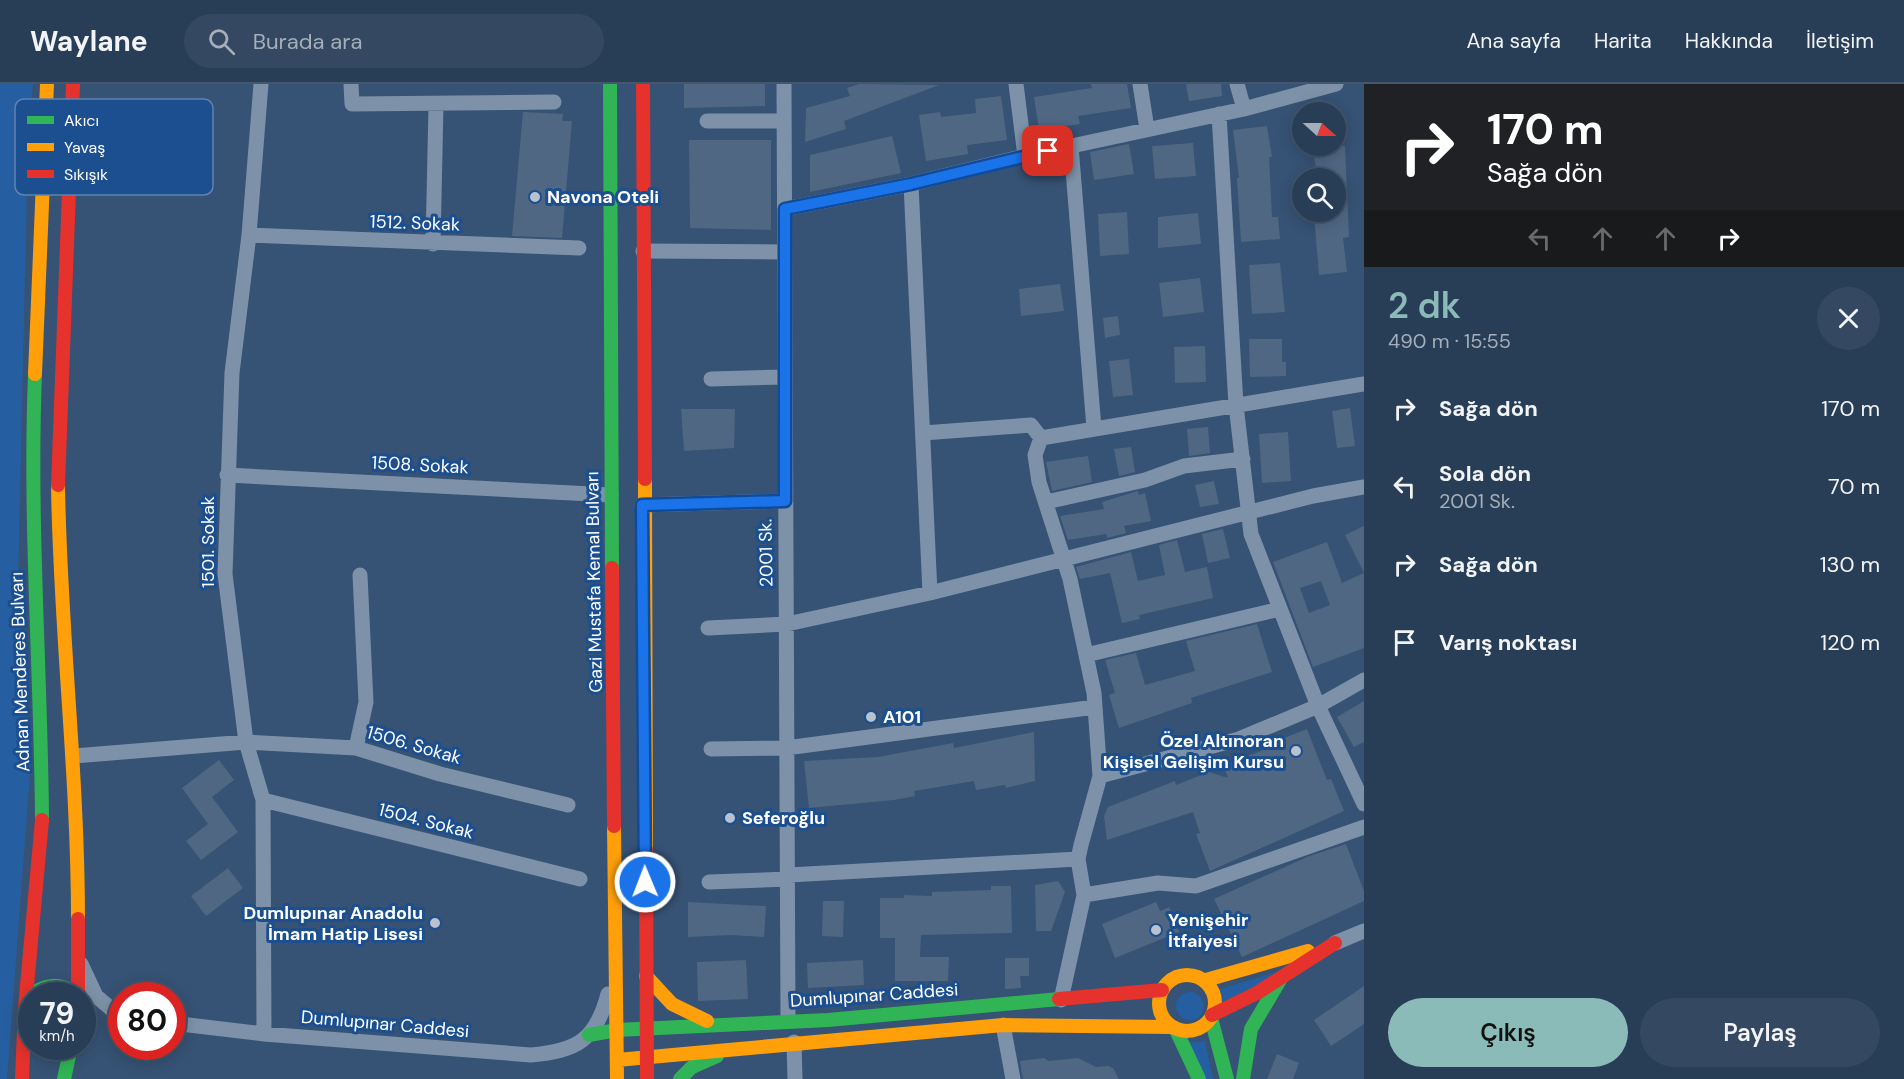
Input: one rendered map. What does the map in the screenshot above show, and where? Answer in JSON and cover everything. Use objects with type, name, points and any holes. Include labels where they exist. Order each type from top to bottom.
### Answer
[{"type":"main road","name":"Adnan Menderes Bulvarı","points":[[46,99],[47,84]]},
{"type":"main road","points":[[73,99],[74,84]]},
{"type":"main road","name":"Gazi Mustafa Kemal Bulvarı","points":[[610,84],[610,495],[617,1079]]},
{"type":"main road","points":[[642,84],[646,1079]]},
{"type":"main road","name":"Adnan Menderes Bulvarı","points":[[29,982],[42,840],[41,717],[31,464],[42,195]]},
{"type":"main road","points":[[69,195],[57,448],[59,568],[74,756],[78,839],[78,982]]},
{"type":"main road","points":[[617,1060],[1003,1024],[1173,1027],[1188,1031],[1197,1030],[1212,1016],[1257,993],[1335,942]]},
{"type":"main road","points":[[1199,1079],[1173,1027],[1165,1021],[1159,1005],[1162,990],[1177,976],[1196,976],[1206,980],[1335,942]]},
{"type":"main road","points":[[646,976],[664,999],[683,1014],[716,1024]]},
{"type":"main road","points":[[1243,1079],[1251,1029],[1283,976]]},
{"type":"main road","points":[[1206,980],[1214,994],[1212,1016],[1227,1079]]},
{"type":"main road","name":"Dumlupınar Caddesi","points":[[589,1035],[647,1028],[828,1020],[1162,990]]},
{"type":"main road","points":[[680,1079],[692,1067],[732,1049]]},
{"type":"main road","name":"Adnan Menderes Bulvarı","points":[[22,1079],[24,1060]]},
{"type":"main road","points":[[64,1079],[68,1060]]},
{"type":"street","name":"1501. Sokak","points":[[261,84],[249,235],[232,373],[225,574],[246,742],[263,800],[264,1034]]},
{"type":"street","points":[[351,84],[352,104],[436,105],[554,102]]},
{"type":"street","points":[[1016,84],[1025,156]]},
{"type":"street","points":[[1140,84],[1147,129]]},
{"type":"street","points":[[1238,84],[1244,109]]},
{"type":"street","points":[[785,209],[911,184],[1025,156],[1244,109],[1335,84]]},
{"type":"street","name":"2001 Sk.","points":[[788,1021],[783,121],[789,86]]},
{"type":"street","points":[[433,244],[436,105]]},
{"type":"street","points":[[1219,114],[1236,405],[1251,534],[1318,706],[1364,804]]},
{"type":"street","points":[[707,121],[783,121]]},
{"type":"street","points":[[1071,146],[1094,428]]},
{"type":"street","points":[[911,184],[930,593]]},
{"type":"street","name":"1512. Sokak","points":[[249,235],[579,248]]},
{"type":"street","points":[[642,251],[784,252]]},
{"type":"street","points":[[711,379],[785,377]]},
{"type":"street","points":[[1041,438],[1364,384]]},
{"type":"street","points":[[923,433],[1030,425],[1041,438]]},
{"type":"street","points":[[1041,438],[1035,454],[1046,502],[1064,558],[1086,655],[1095,707],[1100,776],[1078,859],[1084,895],[1061,1000]]},
{"type":"street","points":[[1046,502],[1145,480],[1184,466],[1243,459]]},
{"type":"street","name":"1508. Sokak","points":[[227,475],[610,495]]},
{"type":"street","points":[[708,627],[787,624],[930,593],[1249,512],[1364,487]]},
{"type":"street","points":[[642,505],[785,501]]},
{"type":"street","points":[[356,748],[366,702],[360,575]]},
{"type":"street","points":[[1086,655],[1280,609]]},
{"type":"street","points":[[1100,776],[1239,738],[1318,706],[1364,680]]},
{"type":"street","points":[[711,748],[786,748],[1095,707]]},
{"type":"street","name":"1506. Sokak","points":[[74,756],[246,742],[356,748],[440,774],[568,805]]},
{"type":"street","name":"1504. Sokak","points":[[263,800],[580,879]]},
{"type":"street","points":[[1084,895],[1158,883],[1196,886],[1364,827]]},
{"type":"street","points":[[709,882],[1078,859]]},
{"type":"street","points":[[1335,942],[1364,931]]},
{"type":"street","points":[[77,955],[96,996],[108,1006]]},
{"type":"street","points":[[589,1035],[600,1020],[616,962]]},
{"type":"street","points":[[1003,1024],[1013,1079]]},
{"type":"street","name":"Dumlupınar Caddesi","points":[[186,1025],[264,1034],[531,1055],[558,1052],[580,1043],[589,1035]]},
{"type":"street","points":[[794,1042],[795,1079]]},
{"type":"shaded area","points":[[0,84],[33,84],[32,99],[15,99],[15,195],[27,195],[18,584],[31,761],[7,1079],[0,1079]]},
{"type":"shaded area","points":[[1283,970],[1224,1008],[1217,990]]},
{"type":"shaded area","points":[[1190,992],[1200,996],[1204,1006],[1200,1016],[1190,1020],[1180,1016],[1176,1006],[1180,996]]},
{"type":"shaded area","points":[[1205,1041],[1213,1079],[1203,1079],[1185,1043]]},
{"type":"building","points":[[684,84],[765,84],[765,106],[684,108]]},
{"type":"building","points":[[859,84],[939,85],[844,121],[846,129],[805,142],[806,108],[850,96],[847,88]]},
{"type":"building","points":[[1091,84],[1127,84],[1131,108],[1078,116],[1080,124],[1039,130],[1034,97],[1092,88]]},
{"type":"building","points":[[1186,84],[1221,84],[1222,96],[1189,101]]},
{"type":"building","points":[[1001,96],[1007,140],[967,145],[968,154],[926,161],[919,115],[940,112],[941,117],[976,113],[975,99]]},
{"type":"building","name":"Navona Oteli","points":[[523,112],[563,114],[562,121],[572,121],[562,238],[512,236]]},
{"type":"building","points":[[1267,126],[1272,157],[1269,157],[1272,217],[1278,217],[1280,239],[1241,242],[1237,178],[1239,178],[1233,130]]},
{"type":"building","points":[[892,136],[901,173],[810,192],[810,155]]},
{"type":"building","points":[[689,140],[771,140],[771,230],[690,228]]},
{"type":"building","points":[[1193,143],[1196,176],[1155,179],[1152,146]]},
{"type":"building","points":[[1129,144],[1134,174],[1094,180],[1090,152]]},
{"type":"building","points":[[1314,156],[1345,156],[1346,168],[1316,168]]},
{"type":"building","points":[[1346,169],[1349,237],[1343,238],[1347,272],[1319,275],[1315,222],[1346,222]]},
{"type":"building","points":[[1127,212],[1129,254],[1100,256],[1098,214]]},
{"type":"building","points":[[1198,213],[1201,244],[1158,248],[1158,217]]},
{"type":"building","points":[[1280,263],[1285,312],[1252,314],[1249,265]]},
{"type":"building","points":[[1200,278],[1204,312],[1163,317],[1159,283]]},
{"type":"building","points":[[1060,284],[1064,311],[1021,316],[1019,289]]},
{"type":"building","points":[[1118,316],[1120,335],[1105,338],[1103,318]]},
{"type":"building","points":[[1249,339],[1282,339],[1282,362],[1286,362],[1286,376],[1250,377]]},
{"type":"building","points":[[1205,346],[1206,382],[1175,383],[1174,347]]},
{"type":"building","points":[[1129,359],[1133,395],[1113,397],[1109,361]]},
{"type":"building","points":[[1350,408],[1355,446],[1337,448],[1332,411]]},
{"type":"building","points":[[681,409],[735,409],[734,448],[684,451]]},
{"type":"building","points":[[1208,427],[1210,453],[1189,456],[1187,429]]},
{"type":"building","points":[[1288,432],[1291,481],[1262,483],[1259,434]]},
{"type":"building","points":[[1131,447],[1135,472],[1119,476],[1114,449]]},
{"type":"building","points":[[1088,456],[1092,482],[1052,491],[1046,462]]},
{"type":"building","points":[[1214,481],[1219,504],[1200,507],[1195,485]]},
{"type":"building","points":[[1138,491],[1139,495],[1145,493],[1151,521],[1124,526],[1126,533],[1107,538],[1106,534],[1068,540],[1060,516],[1104,509],[1102,502]]},
{"type":"building","points":[[1364,526],[1364,573],[1345,535]]},
{"type":"building","points":[[1223,529],[1230,558],[1208,563],[1202,534]]},
{"type":"building","points":[[1177,540],[1185,572],[1207,567],[1213,598],[1139,615],[1140,619],[1122,623],[1110,573],[1080,579],[1076,567],[1131,552],[1138,581],[1165,575],[1159,545]]},
{"type":"building","points":[[1327,542],[1342,583],[1364,573],[1364,648],[1313,667],[1273,562]],"holes":[[[1321,581],[1330,605],[1309,613],[1300,588]]]},
{"type":"building","points":[[1257,624],[1272,672],[1191,698],[1192,703],[1119,728],[1109,695],[1115,693],[1105,660],[1136,653],[1145,685],[1195,671],[1186,641]]},
{"type":"building","points":[[1364,701],[1364,742],[1354,747],[1337,717]]},
{"type":"building","points":[[1307,729],[1327,780],[1331,779],[1344,811],[1210,871],[1196,834],[1200,833],[1193,812],[1107,840],[1104,816],[1108,807],[1175,781],[1176,785],[1209,772],[1228,778],[1223,765],[1275,746],[1274,742]]},
{"type":"building","points":[[1034,732],[1035,781],[1006,788],[1005,785],[976,790],[974,781],[914,791],[915,796],[894,800],[809,808],[804,761],[878,757],[953,743],[954,748]]},
{"type":"building","points":[[219,760],[234,780],[212,797],[238,832],[201,860],[186,841],[208,824],[182,788]]},
{"type":"building","points":[[1346,844],[1364,891],[1364,901],[1242,957],[1214,899],[1307,857]]},
{"type":"building","points":[[228,868],[243,888],[206,916],[191,896]]},
{"type":"building","points":[[1058,881],[1065,892],[1051,931],[1036,931],[1035,885]]},
{"type":"building","points":[[991,886],[1011,886],[1012,933],[921,935],[920,957],[949,957],[948,981],[895,981],[895,938],[880,938],[880,898],[904,898],[904,895],[932,896],[932,892],[991,890]]},
{"type":"building","points":[[823,901],[844,901],[843,937],[822,936]]},
{"type":"building","points":[[688,902],[766,906],[764,937],[731,935],[688,937]]},
{"type":"building","points":[[1156,902],[1160,911],[1169,907],[1179,932],[1115,958],[1102,924]]},
{"type":"building","points":[[1005,958],[1029,958],[1029,976],[1020,976],[1021,988],[1005,989]]},
{"type":"building","points":[[746,960],[748,999],[698,1001],[697,962]]},
{"type":"building","points":[[863,960],[864,985],[808,988],[807,963]]},
{"type":"building","points":[[1364,986],[1364,1024],[1331,1046],[1314,1020]]},
{"type":"building","points":[[1277,1054],[1299,1063],[1293,1079],[1267,1079]]},
{"type":"building","points":[[1044,1058],[1048,1061],[1078,1058],[1096,1067],[1108,1066],[1113,1068],[1119,1079],[1023,1079],[1020,1061]]},
{"type":"traffic: fast","points":[[610,84],[612,568]]},
{"type":"traffic: fast","points":[[35,374],[33,486],[42,820]]},
{"type":"traffic: fast","points":[[1243,1079],[1251,1029],[1280,980]]},
{"type":"traffic: fast","points":[[589,1035],[617,1030],[828,1020],[1059,999]]},
{"type":"traffic: fast","points":[[1211,1018],[1227,1079]]},
{"type":"traffic: fast","points":[[1175,1028],[1199,1079]]},
{"type":"traffic: fast","points":[[680,1079],[692,1067],[717,1056]]},
{"type":"traffic: fast","points":[[64,1079],[68,1060]]},
{"type":"traffic: slow","points":[[46,99],[47,84]]},
{"type":"traffic: slow","points":[[35,374],[42,195]]},
{"type":"traffic: slow","points":[[645,479],[646,850]]},
{"type":"traffic: slow","points":[[58,485],[59,539],[75,810],[78,919]]},
{"type":"traffic: slow","points":[[614,826],[617,1079]]},
{"type":"traffic: slow","points":[[1206,980],[1308,951]]},
{"type":"traffic: slow","points":[[1181,975],[1193,975],[1207,983],[1215,997],[1215,1003],[1213,1014],[1207,1023],[1193,1031],[1181,1031],[1164,1019],[1159,1009],[1159,997],[1171,980],[1181,975]]},
{"type":"traffic: slow","points":[[646,976],[672,1004],[707,1021]]},
{"type":"traffic: slow","points":[[617,1060],[1003,1025],[1171,1027]]},
{"type":"traffic: jam","points":[[72,99],[73,84]]},
{"type":"traffic: jam","points":[[643,84],[645,479]]},
{"type":"traffic: jam","points":[[58,485],[69,195]]},
{"type":"traffic: jam","points":[[612,568],[614,826]]},
{"type":"traffic: jam","points":[[22,1079],[25,1008],[42,820]]},
{"type":"traffic: jam","points":[[646,850],[647,1079]]},
{"type":"traffic: jam","points":[[78,919],[78,982]]},
{"type":"traffic: jam","points":[[1212,1015],[1257,993],[1335,943]]},
{"type":"traffic: jam","points":[[1059,999],[1162,990]]},
{"type":"place","name":"Navona Oteli","points":[[535,197]]},
{"type":"place","name":"A101","points":[[871,717]]},
{"type":"place","name":"Özel Altınoran Kişisel Gelişim Kursu","points":[[1296,751]]},
{"type":"place","name":"Seferoğlu","points":[[730,818]]},
{"type":"place","name":"Dumlupınar Anadolu İmam Hatip Lisesi","points":[[435,923]]},
{"type":"place","name":"Yenişehir İtfaiyesi","points":[[1156,930]]},
{"type":"route","points":[[645,882],[642,505],[785,501],[785,209],[911,184],[1048,151]]}]
